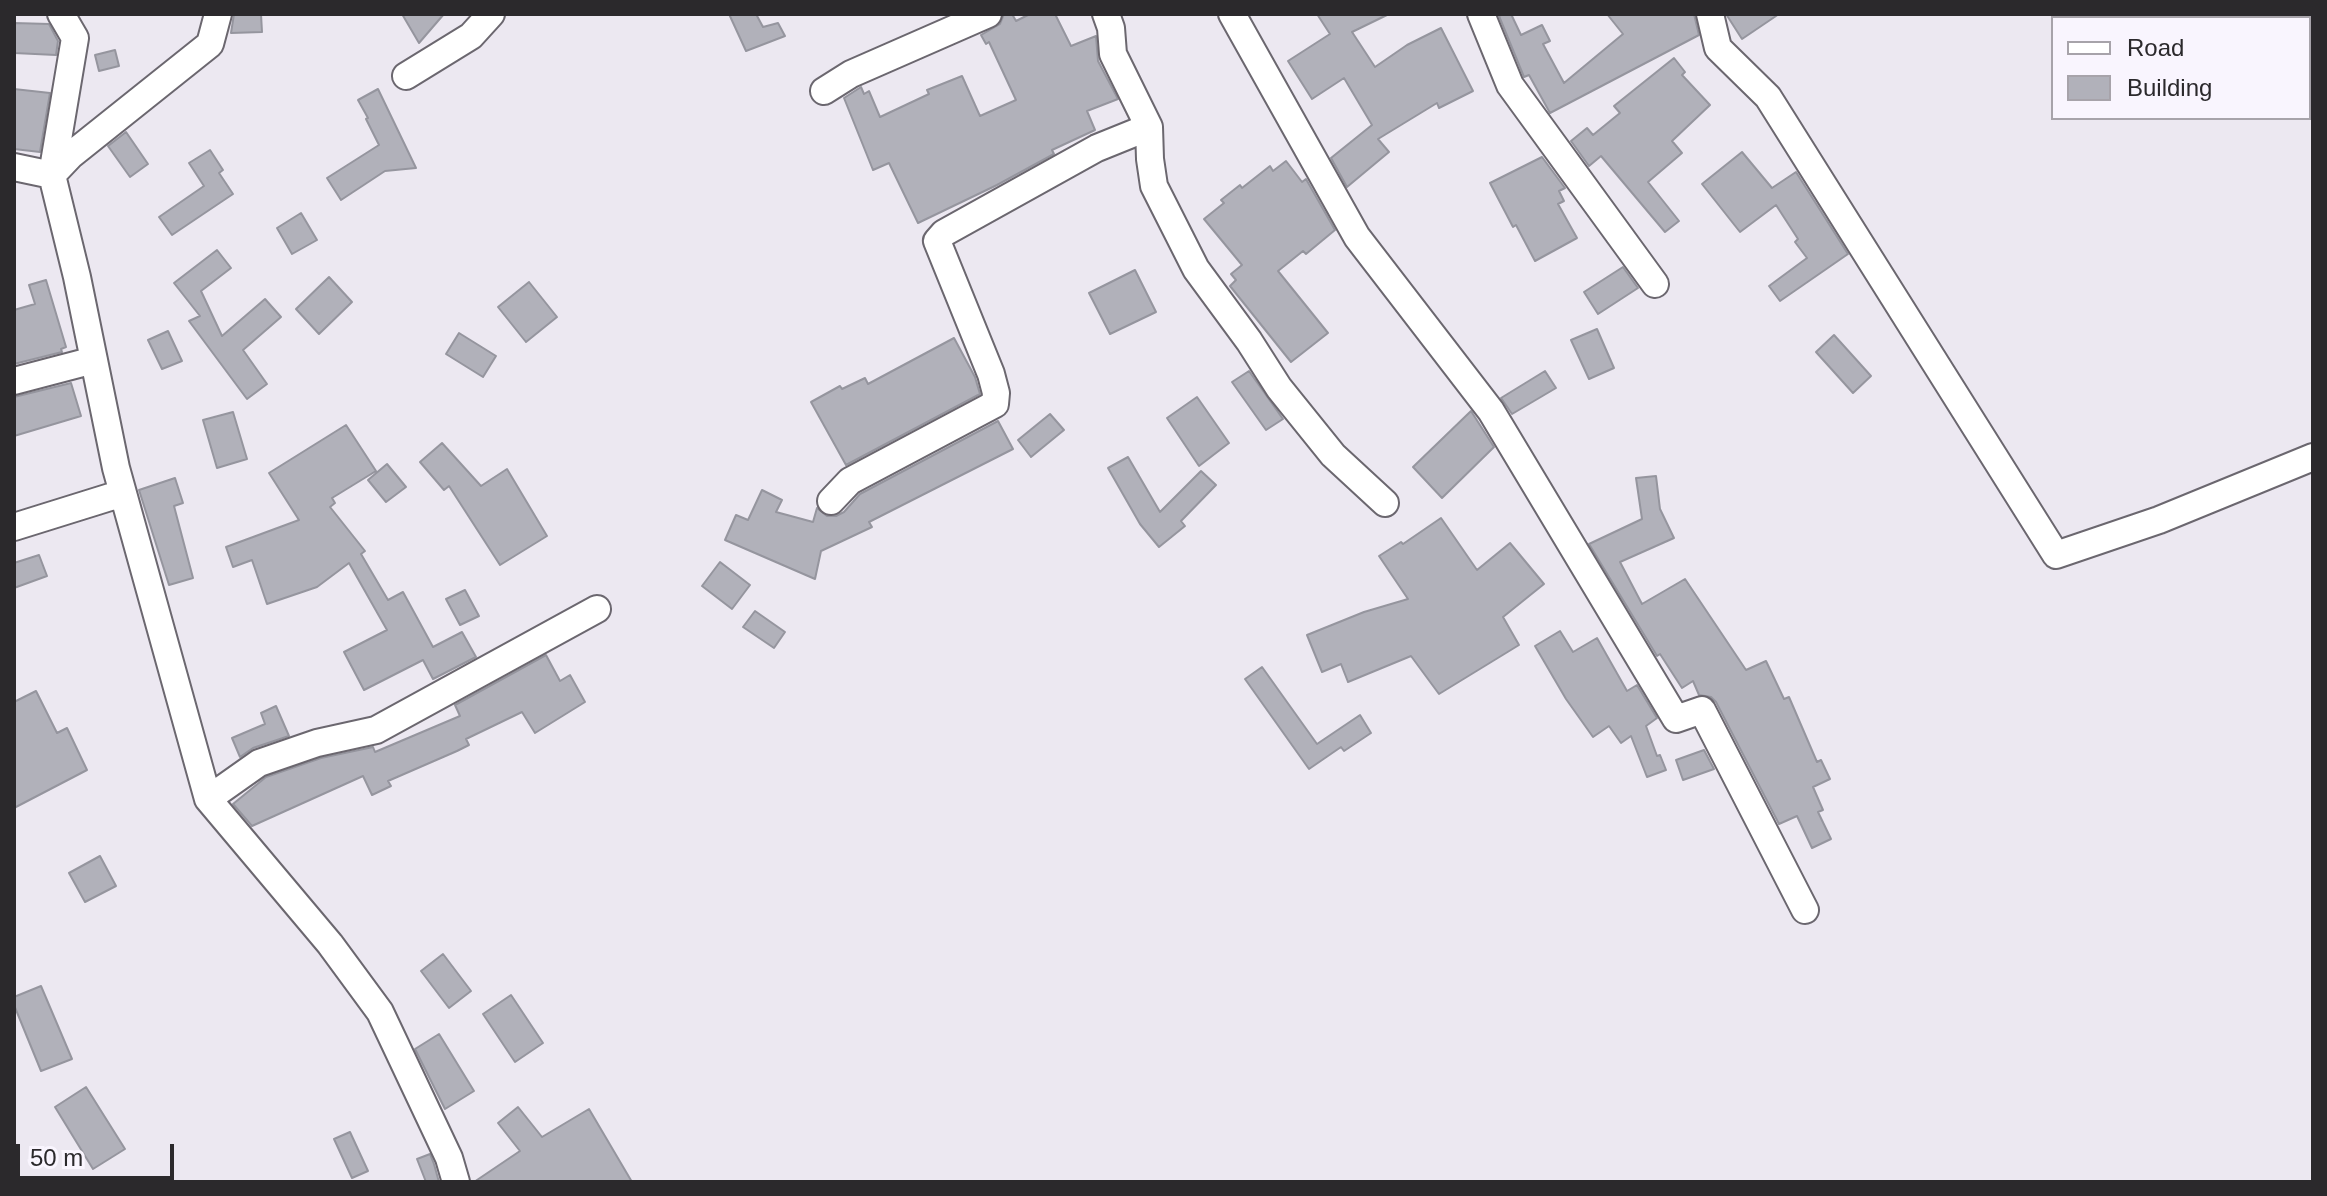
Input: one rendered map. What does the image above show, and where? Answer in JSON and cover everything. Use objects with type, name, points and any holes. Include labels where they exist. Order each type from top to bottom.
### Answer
[{"type":"street","points":[[61,14],[75,38],[52,175],[123,493],[208,799],[330,944],[380,1012],[449,1158],[456,1182]]},
{"type":"street","points":[[52,175],[71,155],[210,44],[218,14]]},
{"type":"street","points":[[406,76],[471,36],[491,14]]},
{"type":"street","points":[[824,91],[851,74],[988,14]]},
{"type":"street","points":[[1106,14],[1111,28],[1113,54],[1149,127],[1154,186],[1196,269],[1279,388],[1333,455],[1385,503]]},
{"type":"street","points":[[1232,14],[1357,237],[1491,411],[1676,719],[1702,710],[1805,910]]},
{"type":"street","points":[[1481,14],[1510,85],[1655,284]]},
{"type":"street","points":[[1710,14],[1718,48],[1768,97],[2056,555],[2159,520],[2313,457]]},
{"type":"street","points":[[831,501],[850,481],[995,404],[996,393],[986,359],[937,241],[944,233],[1097,148],[1149,127]]},
{"type":"street","points":[[14,167],[52,175]]},
{"type":"street","points":[[14,381],[94,360]]},
{"type":"street","points":[[14,527],[123,493]]},
{"type":"street","points":[[208,799],[259,763],[317,743],[376,730],[597,609]]},
{"type":"building","points":[[234,14],[261,14],[262,32],[231,33]]},
{"type":"building","points":[[402,14],[444,14],[419,43]]},
{"type":"building","points":[[729,14],[756,14],[763,27],[778,23],[785,36],[746,51]]},
{"type":"building","points":[[1004,14],[1012,14],[1016,21],[1030,14],[1055,14],[1071,46],[1096,36],[1098,61],[1118,99],[1087,111],[1095,130],[1052,150],[1054,154],[997,185],[918,223],[889,163],[873,170],[844,98],[861,87],[864,94],[869,91],[880,117],[929,94],[927,90],[962,76],[980,116],[1016,100],[989,42],[986,44],[981,35],[1000,24]]},
{"type":"building","points":[[1317,14],[1389,14],[1352,32],[1375,67],[1407,45],[1441,28],[1473,91],[1439,108],[1437,103],[1378,139],[1389,152],[1347,187],[1331,158],[1372,125],[1344,78],[1312,99],[1288,61],[1330,34]]},
{"type":"building","points":[[1511,14],[1521,35],[1542,25],[1550,41],[1543,44],[1564,83],[1623,34],[1607,14],[1694,14],[1699,35],[1550,113],[1529,75],[1524,77],[1499,16]]},
{"type":"building","points":[[1726,14],[1779,14],[1742,39]]},
{"type":"building","points":[[14,23],[49,24],[58,41],[56,55],[14,53]]},
{"type":"building","points":[[115,50],[119,66],[99,71],[95,55]]},
{"type":"building","points":[[1674,58],[1685,72],[1682,75],[1710,105],[1672,141],[1682,153],[1648,182],[1679,221],[1665,232],[1601,156],[1589,166],[1571,141],[1587,128],[1593,135],[1620,113],[1614,106]]},
{"type":"building","points":[[14,89],[50,93],[40,152],[14,149]]},
{"type":"building","points":[[378,89],[416,168],[385,171],[341,200],[327,178],[379,145],[358,100]]},
{"type":"building","points":[[126,132],[148,164],[130,177],[108,146]]},
{"type":"building","points":[[210,150],[223,170],[219,173],[233,194],[172,235],[159,217],[204,186],[189,163]]},
{"type":"building","points":[[1742,152],[1772,188],[1796,172],[1848,254],[1780,301],[1769,286],[1807,258],[1776,205],[1740,232],[1702,184]]},
{"type":"building","points":[[1542,157],[1565,188],[1559,191],[1564,201],[1558,204],[1577,238],[1535,261],[1490,183]]},
{"type":"building","points":[[1286,161],[1302,182],[1306,179],[1335,230],[1306,254],[1303,251],[1278,271],[1328,333],[1291,362],[1230,286],[1236,280],[1231,274],[1242,265],[1204,219],[1240,185],[1242,188],[1270,166],[1273,171]]},
{"type":"building","points":[[301,213],[317,240],[292,254],[277,228]]},
{"type":"building","points":[[217,250],[231,268],[201,291],[222,336],[265,299],[281,317],[243,350],[267,384],[247,399],[189,321],[200,316],[174,283]]},
{"type":"building","points":[[1623,267],[1638,288],[1598,314],[1584,292]]},
{"type":"building","points":[[1135,270],[1156,312],[1110,334],[1089,293]]},
{"type":"building","points":[[329,277],[352,302],[319,334],[296,309]]},
{"type":"building","points":[[46,280],[66,347],[61,349],[62,352],[14,364],[14,310],[35,304],[29,285]]},
{"type":"building","points":[[529,282],[557,317],[526,342],[498,307]]},
{"type":"building","points":[[1597,329],[1614,368],[1589,379],[1571,340]]},
{"type":"building","points":[[168,331],[182,361],[162,369],[148,340]]},
{"type":"building","points":[[459,333],[496,356],[483,377],[446,354]]},
{"type":"building","points":[[1834,335],[1871,376],[1853,393],[1816,352]]},
{"type":"building","points":[[954,338],[975,377],[980,394],[846,465],[811,402],[840,386],[842,389],[865,378],[868,384]]},
{"type":"building","points":[[1249,371],[1283,419],[1266,430],[1232,382]]},
{"type":"building","points":[[1545,371],[1556,388],[1512,414],[1501,398]]},
{"type":"building","points":[[71,383],[81,416],[14,436],[14,397]]},
{"type":"building","points":[[1197,397],[1229,443],[1199,466],[1167,418]]},
{"type":"building","points":[[1471,411],[1494,447],[1442,498],[1413,467]]},
{"type":"building","points":[[233,412],[247,459],[217,468],[203,420]]},
{"type":"building","points":[[1050,414],[1064,430],[1031,457],[1018,440]]},
{"type":"building","points":[[998,421],[1013,449],[869,522],[872,527],[821,551],[815,579],[725,540],[736,515],[748,520],[762,490],[782,500],[776,512],[813,522],[817,508],[827,516],[836,516],[844,512],[860,494]]},
{"type":"building","points":[[346,425],[376,471],[332,498],[335,503],[330,507],[365,551],[361,554],[388,600],[403,592],[433,647],[462,632],[476,657],[433,679],[423,660],[364,690],[344,652],[387,630],[349,563],[317,587],[267,604],[252,560],[233,567],[226,547],[299,520],[269,473]]},
{"type":"building","points":[[442,443],[481,486],[507,469],[547,536],[500,565],[449,486],[444,490],[420,462]]},
{"type":"building","points":[[1128,457],[1160,512],[1201,471],[1216,485],[1181,521],[1185,526],[1159,547],[1140,524],[1108,468]]},
{"type":"building","points":[[387,464],[406,487],[386,502],[368,480]]},
{"type":"building","points":[[1656,476],[1660,509],[1674,538],[1620,562],[1642,604],[1685,579],[1746,670],[1766,661],[1784,699],[1789,697],[1817,762],[1821,760],[1830,779],[1813,787],[1823,810],[1818,812],[1831,839],[1812,848],[1797,816],[1779,824],[1716,702],[1711,697],[1699,695],[1693,681],[1682,688],[1660,654],[1657,656],[1589,544],[1642,519],[1636,478]]},
{"type":"building","points":[[175,478],[183,503],[174,506],[193,578],[169,585],[139,490]]},
{"type":"building","points":[[1441,518],[1477,570],[1510,543],[1544,584],[1503,617],[1519,645],[1439,694],[1411,656],[1348,682],[1341,664],[1322,672],[1307,635],[1364,612],[1408,599],[1379,556]]},
{"type":"building","points":[[39,555],[47,576],[14,588],[14,563]]},
{"type":"building","points":[[720,562],[750,585],[732,609],[702,586]]},
{"type":"building","points":[[465,590],[479,616],[460,625],[446,599]]},
{"type":"building","points":[[755,611],[785,632],[774,648],[743,627]]},
{"type":"building","points":[[1560,631],[1573,652],[1597,638],[1627,691],[1637,685],[1657,718],[1646,726],[1657,756],[1660,755],[1666,770],[1647,777],[1631,736],[1621,743],[1609,726],[1593,737],[1535,646]]},
{"type":"building","points":[[546,655],[560,681],[570,675],[585,702],[535,733],[522,712],[466,739],[469,745],[388,781],[391,786],[372,795],[363,776],[252,826],[233,804],[266,777],[321,758],[373,747],[375,752],[460,716],[455,705]]},
{"type":"building","points":[[1262,667],[1317,744],[1360,715],[1371,733],[1344,751],[1341,747],[1309,769],[1245,679]]},
{"type":"building","points":[[36,691],[57,733],[67,728],[87,770],[14,808],[14,702]]},
{"type":"building","points":[[276,706],[289,736],[253,748],[240,757],[232,738],[265,724],[261,713]]},
{"type":"building","points":[[1704,750],[1714,769],[1683,780],[1676,760]]},
{"type":"building","points":[[100,856],[116,886],[85,902],[69,873]]},
{"type":"building","points":[[443,954],[471,991],[449,1008],[421,971]]},
{"type":"building","points":[[41,986],[72,1059],[41,1071],[14,1005],[14,997]]},
{"type":"building","points":[[511,995],[543,1043],[515,1062],[483,1014]]},
{"type":"building","points":[[439,1034],[474,1091],[445,1109],[415,1049]]},
{"type":"building","points":[[86,1087],[125,1149],[93,1169],[55,1107]]},
{"type":"building","points":[[518,1107],[542,1137],[589,1109],[632,1182],[474,1182],[520,1151],[498,1123]]},
{"type":"building","points":[[350,1132],[368,1171],[352,1178],[334,1139]]},
{"type":"building","points":[[430,1154],[439,1182],[426,1182],[417,1159]]}]
